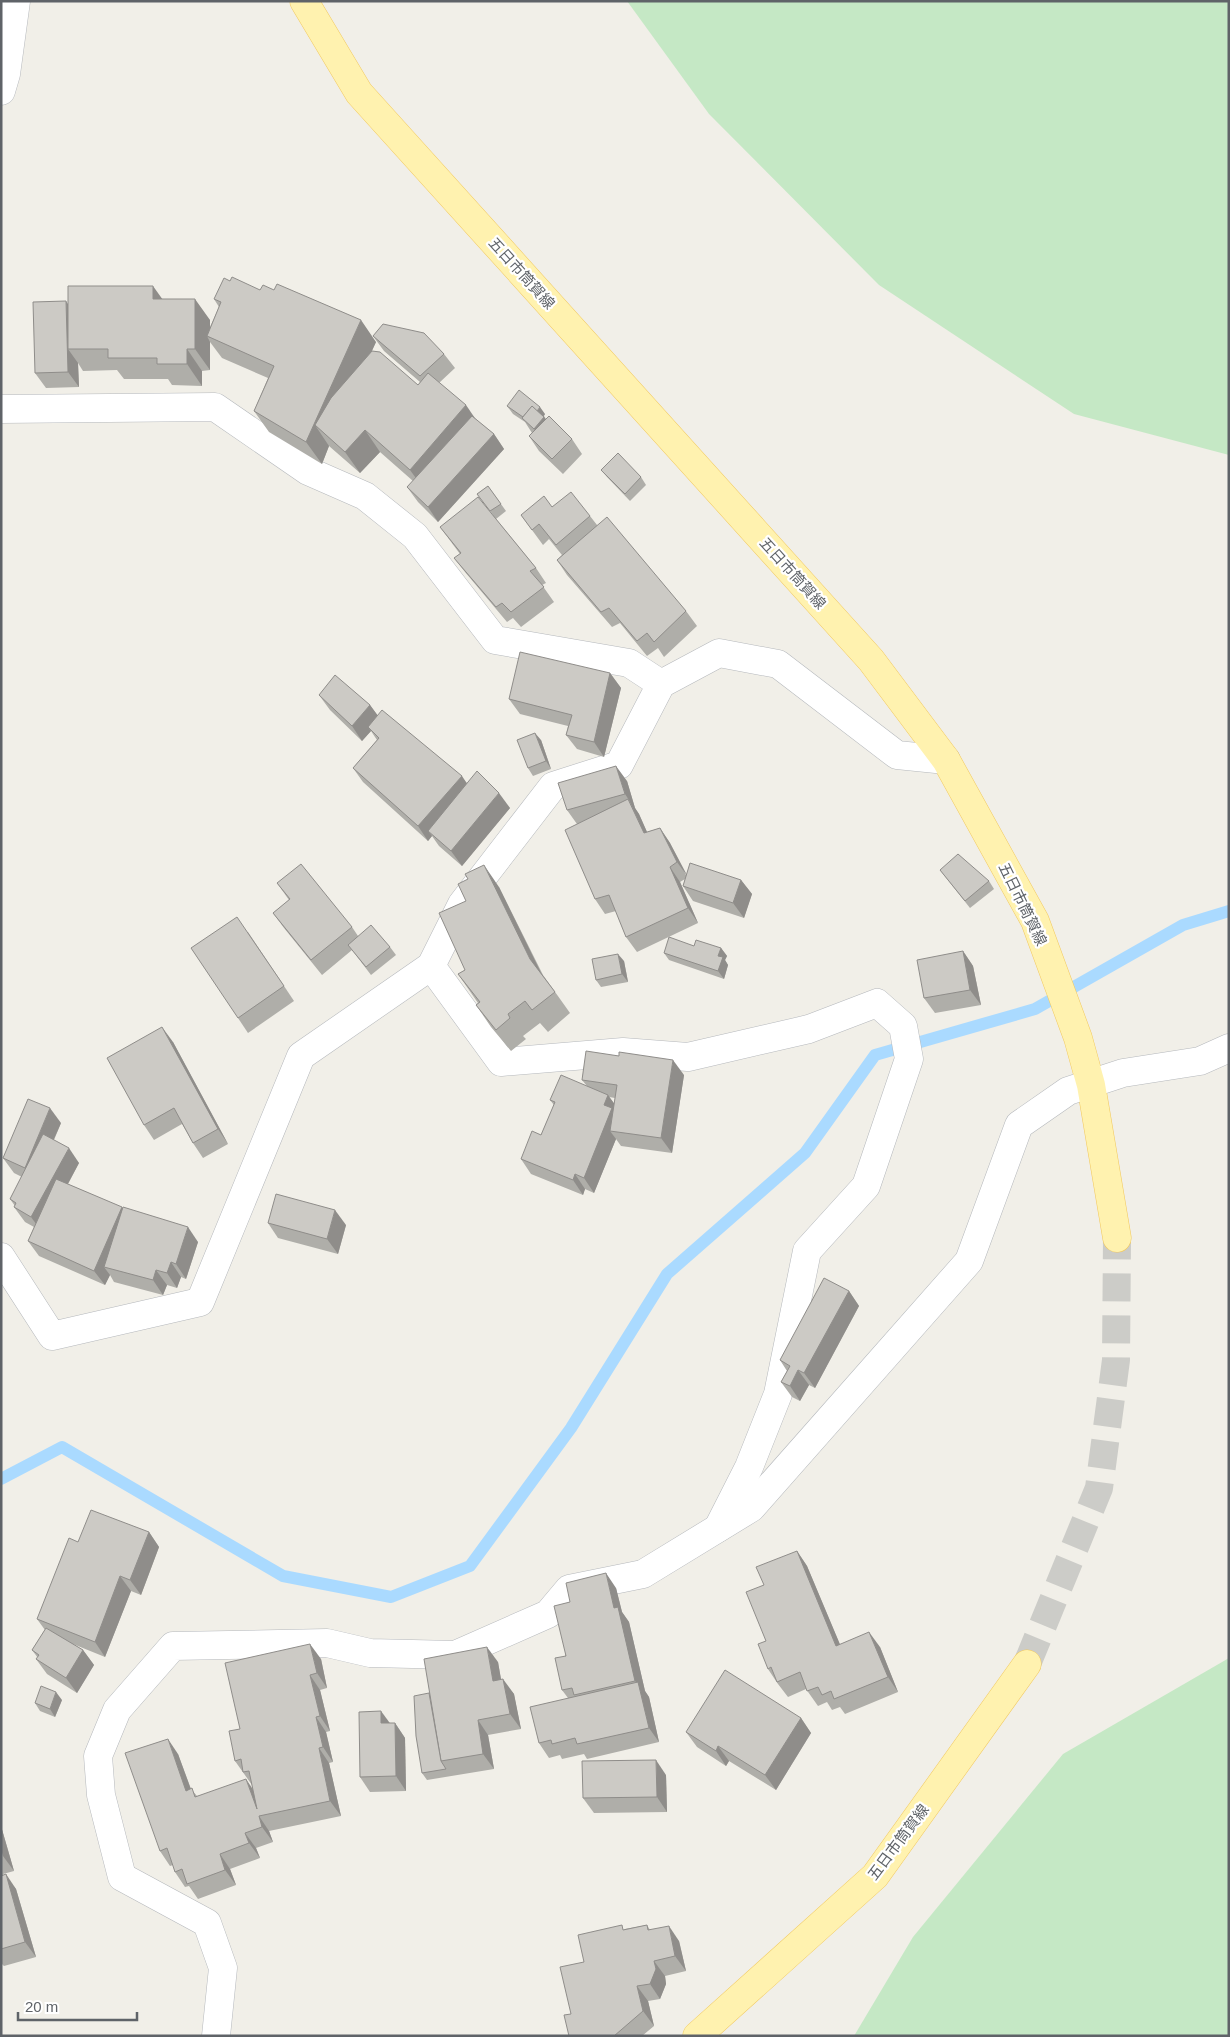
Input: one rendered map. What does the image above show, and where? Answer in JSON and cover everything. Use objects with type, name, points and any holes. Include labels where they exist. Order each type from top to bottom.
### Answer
[{"type":"main road","name":"五日市筒賀線","points":[[304,1],[359,93],[871,660],[946,760],[1035,921],[1078,1038],[1092,1085],[1117,1238]]},
{"type":"main road","name":"五日市筒賀線","points":[[697,2036],[876,1876],[1027,1664]]},
{"type":"street","points":[[1,91],[6,74],[16,1]]},
{"type":"street","points":[[1,409],[215,406],[308,472],[365,496],[415,536],[495,640],[629,663],[661,684]]},
{"type":"street","points":[[1,1256],[52,1336],[200,1302],[301,1056],[431,966],[462,904],[553,786],[619,765],[661,684],[718,653],[778,664],[897,755],[946,760]]},
{"type":"street","points":[[431,966],[501,1062],[623,1052],[688,1057],[809,1029],[877,1003],[903,1026],[909,1059],[866,1186],[807,1251],[778,1394],[749,1467],[718,1528]]},
{"type":"street","points":[[216,2036],[223,1968],[208,1923],[122,1877],[100,1795],[98,1756],[117,1710],[173,1646],[327,1643],[370,1653],[455,1655],[548,1614],[569,1589],[643,1574],[751,1508],[970,1261],[1019,1125],[1068,1091],[1092,1085],[1124,1073],[1200,1061],[1229,1048]]},
{"type":"green space","points":[[627,1],[1229,1],[1229,455],[1074,414],[879,285],[709,114]]},
{"type":"green space","points":[[1229,1658],[1229,2036],[854,2036],[913,1937],[1063,1754]]},
{"type":"building","points":[[232,277],[260,290],[263,285],[274,290],[277,284],[361,320],[306,442],[254,411],[274,366],[207,336],[221,302],[214,299],[224,278],[230,281]]},
{"type":"building","points":[[68,286],[153,286],[153,299],[195,299],[195,349],[187,349],[187,364],[157,364],[157,358],[108,358],[108,349],[68,349]]},
{"type":"building","points":[[66,301],[68,372],[35,373],[33,302]]},
{"type":"building","points":[[383,324],[424,333],[444,354],[420,376],[373,336]]},
{"type":"building","points":[[372,351],[380,352],[418,385],[428,373],[466,405],[410,470],[365,430],[345,452],[315,425],[331,398]]},
{"type":"building","points":[[519,390],[540,407],[537,411],[532,406],[523,417],[507,406]]},
{"type":"building","points":[[532,406],[544,417],[534,429],[522,418]]},
{"type":"building","points":[[472,416],[494,434],[428,507],[407,487]]},
{"type":"building","points":[[549,416],[572,439],[552,459],[529,436]]},
{"type":"building","points":[[618,453],[641,477],[625,494],[601,470]]},
{"type":"building","points":[[488,486],[501,504],[490,511],[477,494]]},
{"type":"building","points":[[571,492],[590,516],[556,545],[539,524],[532,530],[521,515],[544,496],[552,507]]},
{"type":"building","points":[[478,497],[536,568],[530,571],[544,587],[511,612],[502,603],[496,607],[454,558],[461,553],[440,527]]},
{"type":"building","points":[[607,517],[686,611],[654,642],[647,633],[637,641],[609,608],[601,612],[557,560]]},
{"type":"building","points":[[520,652],[610,673],[594,742],[566,735],[572,715],[509,699]]},
{"type":"building","points":[[335,675],[370,705],[352,726],[319,695]]},
{"type":"building","points":[[382,710],[462,776],[418,826],[353,768],[379,738],[368,727]]},
{"type":"building","points":[[535,733],[546,761],[528,768],[517,740]]},
{"type":"building","points":[[616,766],[625,794],[567,810],[558,783]]},
{"type":"building","points":[[477,771],[499,793],[451,851],[428,831]]},
{"type":"building","points":[[628,799],[644,833],[660,828],[677,862],[670,867],[688,908],[626,937],[609,895],[595,899],[565,830]]},
{"type":"building","points":[[958,854],[989,881],[965,901],[940,870]]},
{"type":"building","points":[[690,863],[741,880],[733,903],[683,886]]},
{"type":"building","points":[[301,864],[352,927],[311,960],[273,913],[290,899],[277,883]]},
{"type":"building","points":[[484,865],[530,959],[555,992],[532,1010],[525,1001],[508,1014],[510,1018],[496,1030],[476,1005],[480,1002],[458,974],[465,970],[439,913],[466,901],[458,884],[468,879],[465,874]]},
{"type":"building","points":[[237,917],[284,986],[238,1018],[191,948]]},
{"type":"building","points":[[371,925],[390,947],[366,967],[348,945]]},
{"type":"building","points":[[669,937],[694,946],[696,940],[721,948],[718,956],[723,957],[718,971],[664,953]]},
{"type":"building","points":[[963,951],[970,990],[924,998],[917,960]]},
{"type":"building","points":[[618,954],[622,974],[596,980],[592,959]]},
{"type":"building","points":[[162,1027],[218,1129],[193,1143],[174,1108],[144,1125],[107,1058]]},
{"type":"building","points":[[586,1051],[619,1056],[619,1052],[673,1060],[661,1138],[610,1131],[617,1085],[582,1080]]},
{"type":"building","points":[[561,1075],[608,1095],[604,1105],[612,1108],[584,1178],[575,1174],[573,1180],[521,1159],[532,1131],[541,1135],[555,1102],[550,1100]]},
{"type":"building","points":[[28,1099],[50,1108],[25,1168],[3,1158]]},
{"type":"building","points":[[43,1134],[69,1148],[31,1217],[14,1207],[16,1203],[10,1199]]},
{"type":"building","points":[[56,1179],[122,1207],[94,1271],[28,1241]]},
{"type":"building","points":[[276,1194],[335,1210],[327,1239],[268,1223]]},
{"type":"building","points":[[123,1207],[188,1227],[176,1264],[171,1262],[167,1273],[156,1270],[153,1280],[104,1267]]},
{"type":"building","points":[[824,1278],[849,1291],[804,1373],[798,1370],[790,1386],[781,1382],[790,1366],[780,1360]]},
{"type":"building","points":[[91,1510],[149,1532],[130,1580],[120,1576],[95,1642],[37,1619],[69,1538],[78,1542]]},
{"type":"building","points":[[797,1551],[836,1646],[869,1632],[888,1677],[834,1699],[831,1691],[822,1695],[818,1687],[807,1691],[800,1672],[777,1682],[771,1667],[768,1669],[758,1644],[766,1641],[746,1592],[764,1585],[756,1567]]},
{"type":"building","points":[[606,1573],[614,1608],[618,1607],[635,1681],[574,1695],[572,1688],[562,1690],[555,1658],[566,1656],[554,1606],[570,1602],[566,1583]]},
{"type":"building","points":[[46,1628],[83,1650],[66,1678],[36,1659],[39,1655],[32,1650]]},
{"type":"building","points":[[310,1644],[317,1673],[310,1675],[320,1716],[316,1717],[323,1747],[319,1748],[330,1801],[259,1816],[262,1827],[245,1833],[249,1843],[220,1854],[225,1870],[187,1884],[182,1869],[175,1872],[167,1848],[160,1851],[125,1753],[168,1739],[186,1791],[192,1788],[195,1797],[246,1779],[257,1809],[249,1771],[243,1772],[241,1759],[235,1761],[229,1731],[240,1729],[225,1663]]},
{"type":"building","points":[[487,1647],[493,1681],[503,1679],[510,1714],[478,1720],[483,1754],[441,1761],[424,1659]]},
{"type":"building","points":[[725,1670],[801,1718],[765,1775],[718,1746],[716,1751],[686,1732]]},
{"type":"building","points":[[638,1682],[649,1728],[577,1744],[575,1738],[552,1744],[551,1740],[539,1743],[530,1707]]},
{"type":"building","points":[[41,1686],[56,1692],[50,1709],[35,1703]]},
{"type":"building","points":[[429,1693],[441,1761],[446,1769],[422,1773],[416,1736],[414,1696]]},
{"type":"building","points":[[381,1711],[381,1723],[395,1723],[396,1776],[360,1777],[359,1712]]},
{"type":"building","points":[[656,1760],[657,1797],[583,1798],[582,1761]]},
{"type":"building","points":[[6,1874],[25,1942],[1,1949],[1,1876]]},
{"type":"building","points":[[622,1925],[623,1930],[647,1925],[648,1930],[669,1926],[675,1956],[654,1961],[656,1969],[650,1984],[637,1986],[643,2011],[614,2036],[569,2036],[564,2015],[571,2014],[560,1967],[584,1962],[578,1935]]},
{"type":"waterway","points":[[1,1479],[62,1447],[283,1576],[391,1597],[470,1566],[571,1428],[667,1274],[805,1153],[875,1055],[1035,1009],[1183,925],[1229,911]]},
{"type":"tunnel","points":[[1027,1664],[1099,1488],[1116,1360],[1117,1238]]}]
